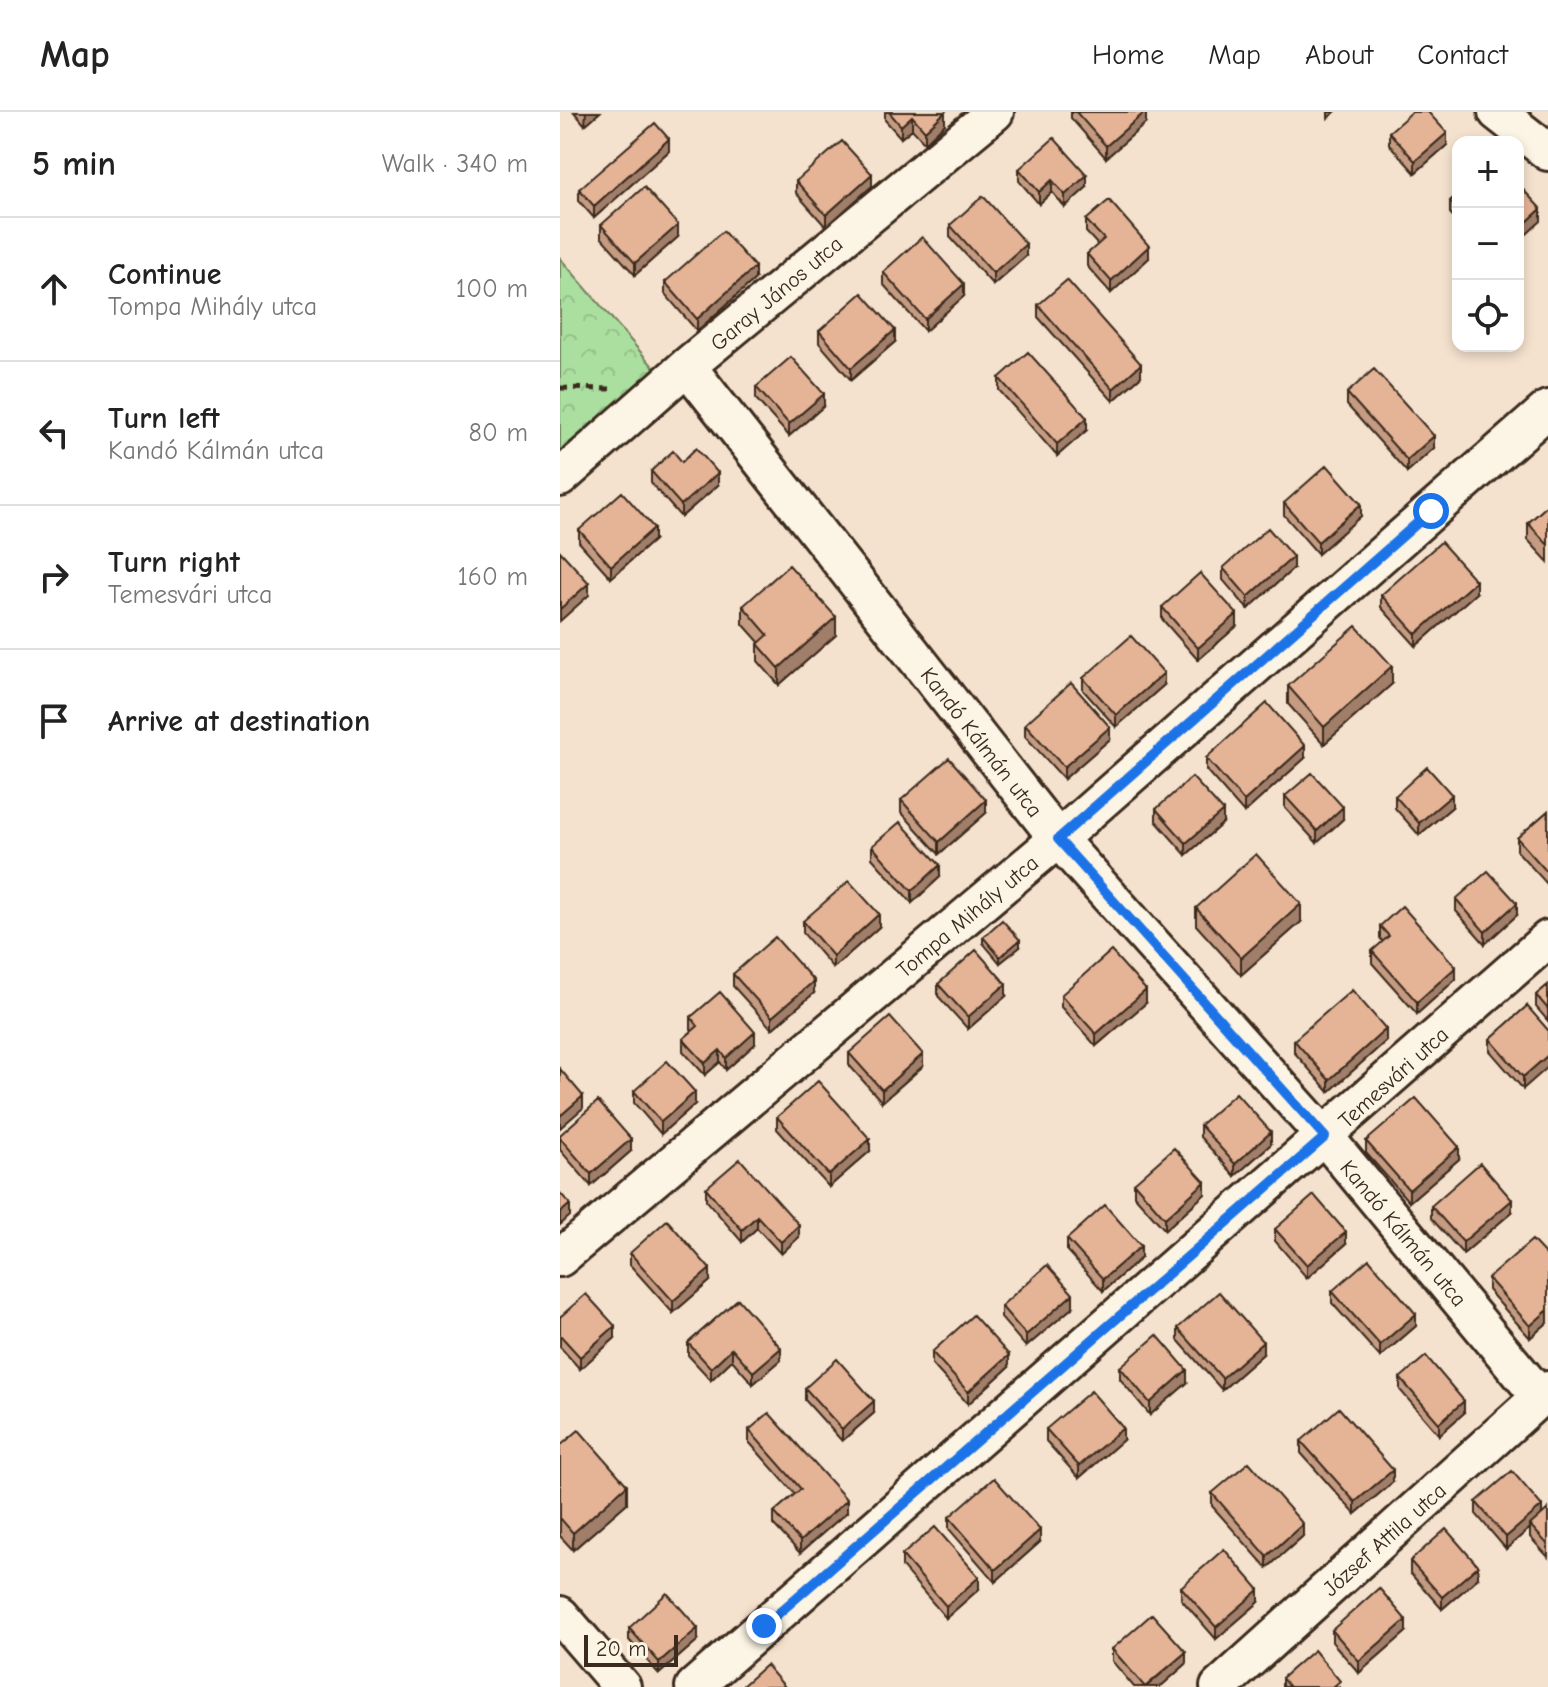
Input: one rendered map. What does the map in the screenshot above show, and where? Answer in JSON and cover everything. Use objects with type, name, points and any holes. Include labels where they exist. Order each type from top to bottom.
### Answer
[{"type":"street","name":"Garay János utca","points":[[560,478],[687,366],[995,112]]},
{"type":"street","points":[[1497,112],[1548,152]]},
{"type":"street","name":"Kandó Kálmán utca","points":[[687,366],[1058,839],[1325,1137],[1544,1394]]},
{"type":"street","name":"Tompa Mihály utca","points":[[560,1258],[1058,839],[1548,409]]},
{"type":"street","name":"Temesvári utca","points":[[694,1687],[1548,939]]},
{"type":"street","name":"József Attila utca","points":[[1219,1687],[1544,1394]]},
{"type":"street","points":[[560,1615],[622,1687]]},
{"type":"path","points":[[560,388],[622,389]]},
{"type":"green space","points":[[560,258],[656,370],[560,451]]},
{"type":"building","points":[[889,112],[945,112],[925,131],[912,116],[901,126]]},
{"type":"building","points":[[1076,112],[1145,112],[1106,146]]},
{"type":"building","points":[[1412,112],[1428,112],[1447,133],[1415,161],[1389,132]]},
{"type":"building","points":[[655,123],[669,139],[594,206],[579,189]]},
{"type":"building","points":[[1054,138],[1087,175],[1065,195],[1052,180],[1039,192],[1019,169]]},
{"type":"building","points":[[842,141],[872,174],[826,215],[796,181]]},
{"type":"building","points":[[644,187],[678,225],[635,263],[601,225]]},
{"type":"building","points":[[1524,191],[1541,209],[1524,225]]},
{"type":"building","points":[[983,196],[1026,244],[993,273],[950,225]]},
{"type":"building","points":[[1109,200],[1149,246],[1111,281],[1087,254],[1104,239],[1086,220]]},
{"type":"building","points":[[723,231],[755,267],[697,319],[665,282]]},
{"type":"building","points":[[922,237],[964,284],[925,319],[883,272]]},
{"type":"building","points":[[1067,280],[1141,364],[1113,389],[1038,305]]},
{"type":"building","points":[[862,293],[895,330],[851,368],[819,331]]},
{"type":"building","points":[[1028,352],[1087,418],[1057,444],[999,378]]},
{"type":"building","points":[[791,357],[824,394],[789,424],[756,387]]},
{"type":"building","points":[[1374,369],[1434,436],[1407,460],[1347,393]]},
{"type":"building","points":[[696,448],[718,473],[681,505],[651,471],[673,451],[682,462]]},
{"type":"building","points":[[1327,465],[1361,504],[1318,542],[1284,503]]},
{"type":"building","points":[[622,492],[654,528],[611,566],[579,530]]},
{"type":"building","points":[[1548,505],[1548,545],[1528,523]]},
{"type":"building","points":[[1268,528],[1293,557],[1248,597],[1223,568]]},
{"type":"building","points":[[1441,542],[1476,581],[1416,634],[1381,595]]},
{"type":"building","points":[[560,551],[589,583],[560,609]]},
{"type":"building","points":[[789,565],[836,617],[779,668],[758,644],[768,635],[743,606]]},
{"type":"building","points":[[1200,573],[1237,614],[1198,648],[1162,607]]},
{"type":"building","points":[[1356,626],[1392,666],[1324,727],[1288,686]]},
{"type":"building","points":[[1131,636],[1164,673],[1116,715],[1083,678]]},
{"type":"building","points":[[1071,683],[1110,727],[1064,767],[1025,724]]},
{"type":"building","points":[[1267,703],[1305,746],[1244,801],[1206,758]]},
{"type":"building","points":[[949,758],[986,800],[939,842],[901,800]]},
{"type":"building","points":[[1427,767],[1452,795],[1419,823],[1395,796]]},
{"type":"building","points":[[1312,773],[1343,807],[1317,831],[1285,796]]},
{"type":"building","points":[[1192,777],[1223,811],[1186,843],[1156,809]]},
{"type":"building","points":[[1548,811],[1548,873],[1517,838]]},
{"type":"building","points":[[900,822],[940,865],[912,891],[872,846]]},
{"type":"building","points":[[1256,854],[1301,904],[1241,958],[1196,908]]},
{"type":"building","points":[[1488,871],[1517,903],[1485,932],[1456,899]]},
{"type":"building","points":[[849,881],[879,914],[833,956],[803,921]]},
{"type":"building","points":[[1402,906],[1456,967],[1417,1002],[1372,951],[1389,936],[1380,926]]},
{"type":"building","points":[[1002,920],[1020,940],[1000,957],[983,937]]},
{"type":"building","points":[[775,937],[814,981],[772,1017],[733,974]]},
{"type":"building","points":[[976,950],[1006,984],[968,1017],[938,984]]},
{"type":"building","points":[[1111,951],[1146,990],[1096,1034],[1061,995]]},
{"type":"building","points":[[1548,985],[1548,1009],[1536,995]]},
{"type":"building","points":[[1352,990],[1386,1029],[1329,1080],[1294,1040]]},
{"type":"building","points":[[720,992],[755,1032],[726,1058],[720,1050],[705,1063],[683,1039],[698,1026],[691,1017]]},
{"type":"building","points":[[1527,1006],[1548,1030],[1548,1055],[1523,1077],[1490,1039]]},
{"type":"building","points":[[890,1017],[923,1054],[882,1090],[849,1053]]},
{"type":"building","points":[[667,1061],[695,1092],[661,1122],[634,1091]]},
{"type":"building","points":[[560,1069],[583,1096],[560,1116]]},
{"type":"building","points":[[818,1081],[870,1139],[829,1175],[777,1117]]},
{"type":"building","points":[[1236,1093],[1271,1132],[1235,1164],[1200,1125]]},
{"type":"building","points":[[1416,1098],[1459,1147],[1409,1190],[1366,1141]]},
{"type":"building","points":[[598,1101],[631,1139],[591,1174],[560,1135]]},
{"type":"building","points":[[1174,1148],[1205,1182],[1165,1218],[1134,1183]]},
{"type":"building","points":[[740,1159],[799,1225],[781,1242],[757,1216],[742,1230],[706,1188]]},
{"type":"building","points":[[1480,1163],[1512,1200],[1463,1242],[1431,1206]]},
{"type":"building","points":[[560,1193],[570,1204],[560,1213]]},
{"type":"building","points":[[1314,1195],[1346,1232],[1307,1265],[1275,1229]]},
{"type":"building","points":[[1105,1205],[1141,1246],[1103,1279],[1067,1239]]},
{"type":"building","points":[[667,1220],[710,1269],[673,1301],[630,1253]]},
{"type":"building","points":[[1532,1240],[1548,1257],[1548,1310],[1530,1326],[1488,1278]]},
{"type":"building","points":[[1369,1259],[1416,1314],[1380,1345],[1332,1291]]},
{"type":"building","points":[[1047,1265],[1073,1294],[1026,1335],[1001,1306]]},
{"type":"building","points":[[1219,1292],[1263,1342],[1222,1378],[1178,1328]]},
{"type":"building","points":[[586,1294],[615,1326],[580,1357],[560,1335],[560,1317]]},
{"type":"building","points":[[738,1299],[781,1348],[753,1372],[732,1348],[711,1368],[688,1343]]},
{"type":"building","points":[[973,1315],[1009,1355],[968,1392],[932,1352]]},
{"type":"building","points":[[1157,1335],[1187,1370],[1150,1403],[1120,1367]]},
{"type":"building","points":[[1426,1356],[1464,1401],[1439,1423],[1400,1378]]},
{"type":"building","points":[[837,1359],[874,1401],[842,1429],[805,1388]]},
{"type":"building","points":[[1091,1391],[1123,1428],[1079,1466],[1046,1429]]},
{"type":"building","points":[[1339,1408],[1393,1470],[1355,1502],[1301,1441]]},
{"type":"building","points":[[769,1413],[847,1500],[800,1541],[774,1512],[801,1489],[749,1430]]},
{"type":"building","points":[[579,1430],[627,1485],[573,1533],[560,1518],[560,1446]]},
{"type":"building","points":[[1249,1462],[1303,1524],[1267,1556],[1212,1493]]},
{"type":"building","points":[[1512,1471],[1542,1506],[1506,1537],[1476,1502]]},
{"type":"building","points":[[994,1478],[1040,1530],[995,1570],[949,1517]]},
{"type":"building","points":[[1548,1509],[1548,1545],[1530,1525]]},
{"type":"building","points":[[935,1527],[979,1577],[946,1606],[902,1555]]},
{"type":"building","points":[[1446,1529],[1478,1566],[1442,1597],[1410,1561]]},
{"type":"building","points":[[1224,1549],[1259,1590],[1216,1627],[1181,1587]]},
{"type":"building","points":[[1379,1588],[1406,1620],[1359,1661],[1332,1630]]},
{"type":"building","points":[[667,1593],[698,1628],[659,1662],[629,1628]]},
{"type":"building","points":[[1152,1614],[1186,1652],[1145,1687],[1112,1649]]},
{"type":"building","points":[[1314,1650],[1340,1681],[1333,1687],[1289,1687],[1282,1678]]},
{"type":"building","points":[[766,1665],[785,1687],[741,1687]]},
{"type":"route","points":[[764,1626],[1325,1137],[1058,839],[1431,511]]}]
